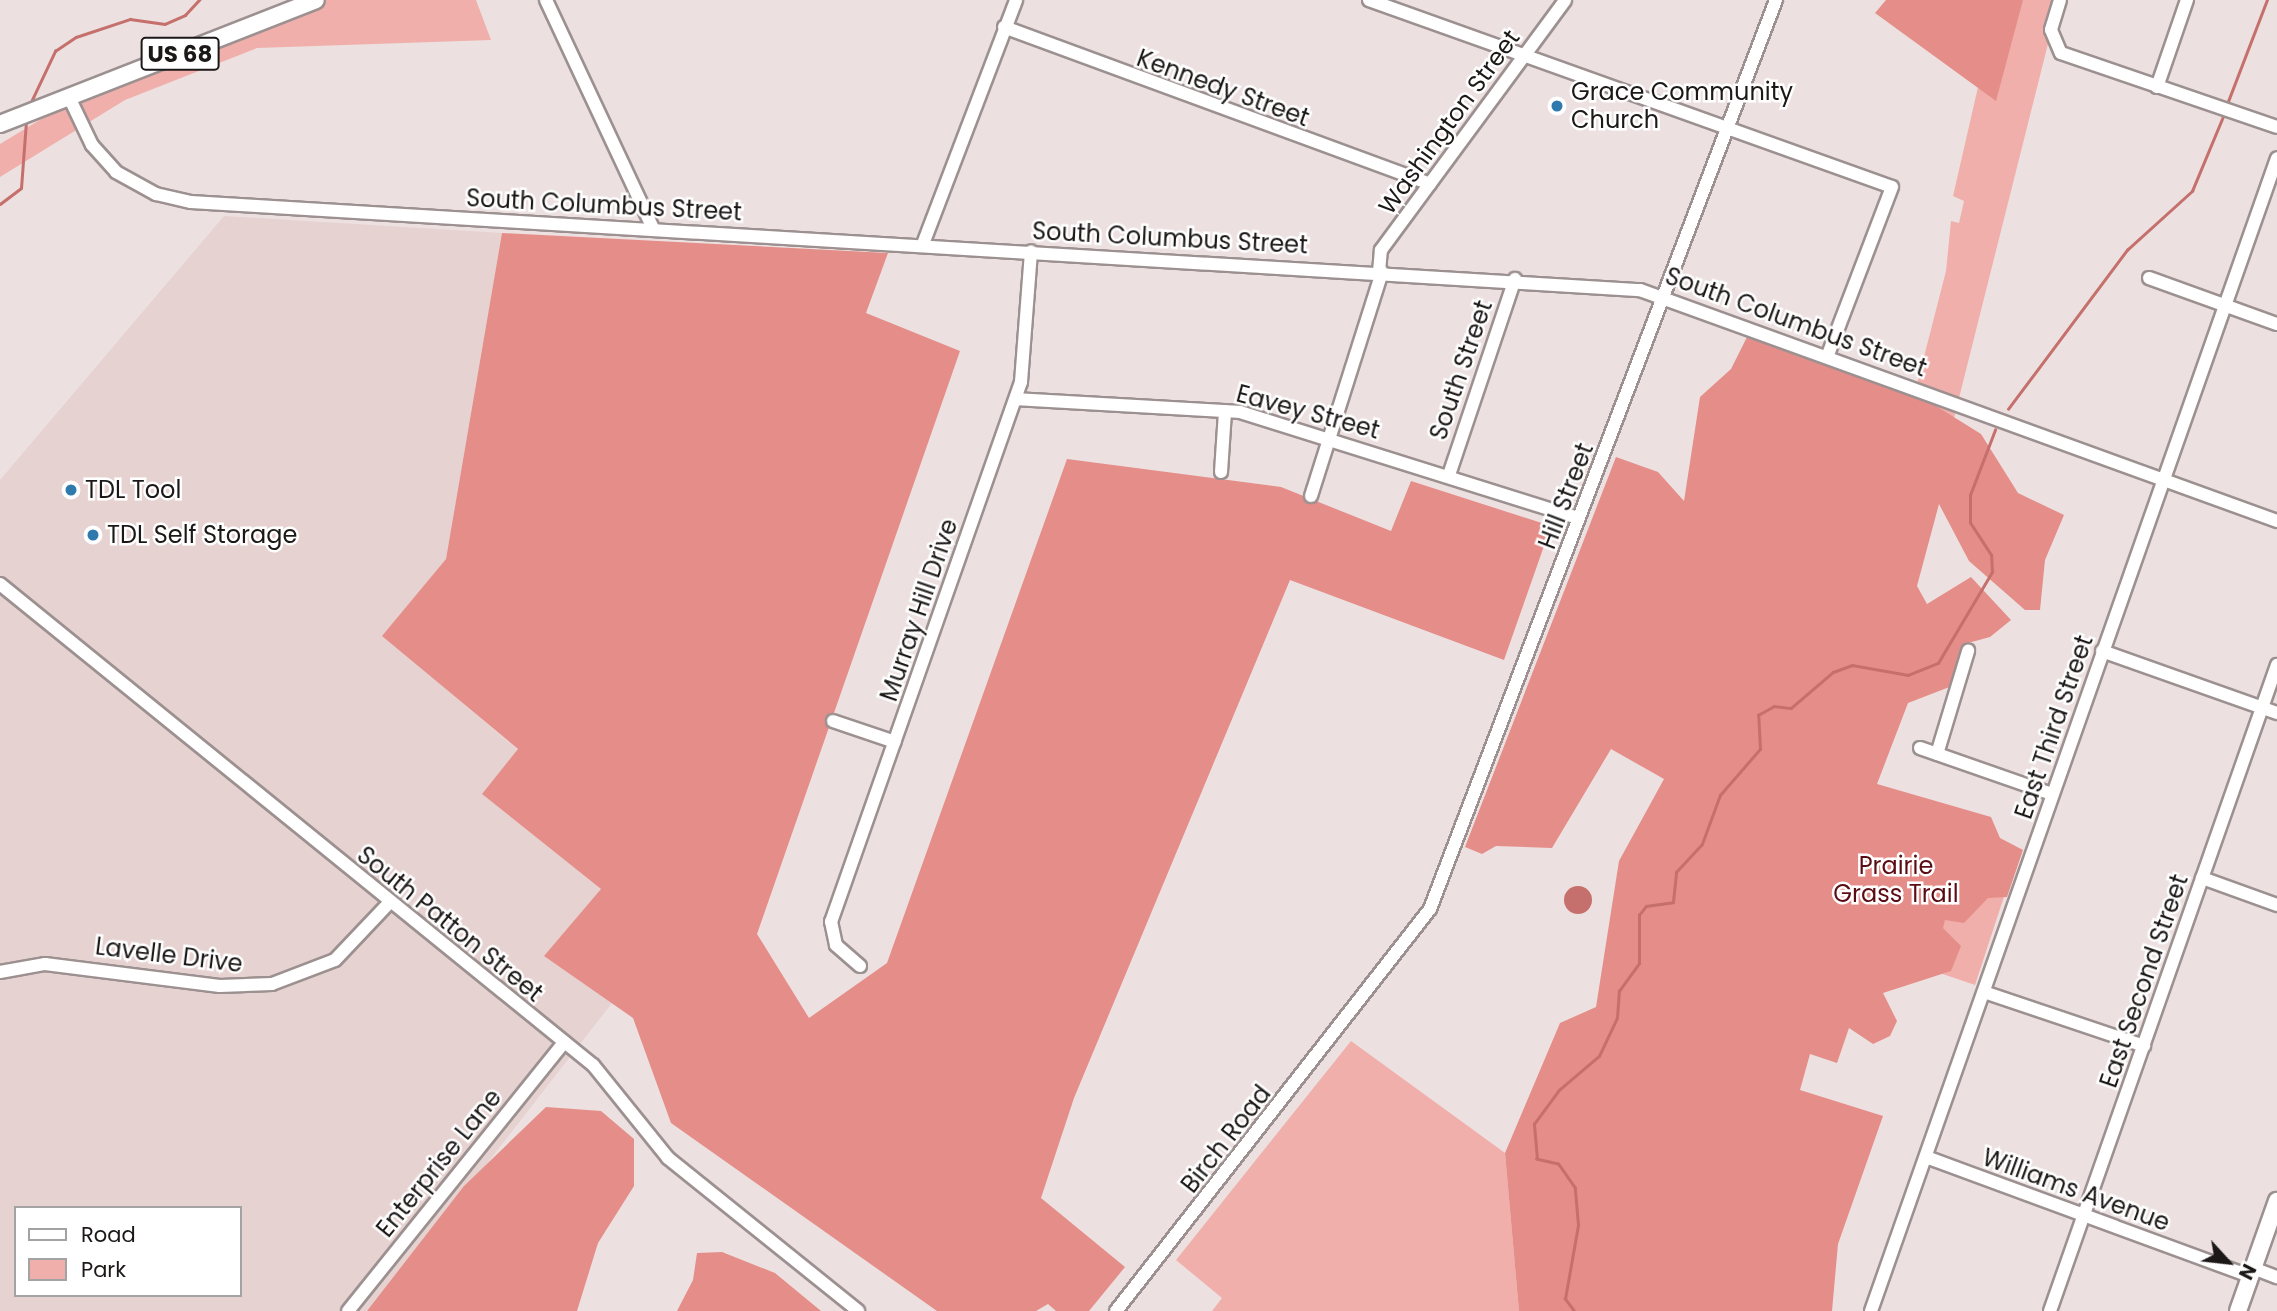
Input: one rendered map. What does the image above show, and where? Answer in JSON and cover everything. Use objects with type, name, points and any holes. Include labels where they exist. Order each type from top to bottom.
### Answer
[{"type":"main road","name":"US 68","points":[[7,121],[316,0]]},
{"type":"main road","points":[[2238,1311],[2277,1201]]},
{"type":"street","points":[[546,0],[653,228]]},
{"type":"street","points":[[923,244],[1016,0]]},
{"type":"street","points":[[1369,0],[1892,187],[1828,355]]},
{"type":"street","name":"Washington Street","points":[[1311,495],[1381,272],[1381,250],[1564,0]]},
{"type":"street","name":"Hill Street","points":[[1368,993],[1436,896],[1776,0]]},
{"type":"street","points":[[2060,0],[2051,30],[2059,51],[2277,127]]},
{"type":"street","points":[[2157,87],[2187,0]]},
{"type":"street","name":"Kennedy Street","points":[[1004,27],[1430,184]]},
{"type":"street","name":"South Columbus Street","points":[[69,97],[99,154],[156,194],[191,202],[1515,279],[1664,295],[2277,522]]},
{"type":"street","name":"East Third Street","points":[[1871,1311],[2277,158]]},
{"type":"street","name":"Murray Hill Drive","points":[[860,966],[836,945],[831,922],[1016,399],[1031,251]]},
{"type":"street","points":[[2149,278],[2277,324]]},
{"type":"street","name":"South Street","points":[[1449,475],[1515,279]]},
{"type":"street","name":"Eavey Street","points":[[1016,399],[1225,411],[1259,417],[1579,518]]},
{"type":"street","points":[[1221,472],[1225,411]]},
{"type":"street","name":"South Patton Street","points":[[0,584],[389,903],[564,1042],[611,1082],[668,1158],[858,1311]]},
{"type":"street","points":[[2102,650],[2277,713]]},
{"type":"street","points":[[1937,754],[1968,651]]},
{"type":"street","name":"East Second Street","points":[[2050,1311],[2277,665]]},
{"type":"street","points":[[833,721],[895,742]]},
{"type":"street","points":[[1920,748],[2052,794]]},
{"type":"street","points":[[2202,878],[2277,905]]},
{"type":"street","name":"Lavelle Drive","points":[[0,972],[45,964],[220,986],[272,984],[335,960],[389,903]]},
{"type":"street","points":[[1984,992],[2144,1046]]},
{"type":"street","name":"Birch Road","points":[[1116,1311],[1368,993]]},
{"type":"street","name":"Enterprise Lane","points":[[348,1311],[564,1042]]},
{"type":"street","name":"Williams Avenue","points":[[1926,1157],[2083,1216],[2252,1272],[2277,1277]]},
{"type":"shaded area","points":[[224,216],[502,233],[446,559],[383,636],[518,750],[482,794],[601,889],[545,956],[612,1003],[372,1311],[0,1311],[0,480]]},
{"type":"shaded area","points":[[1578,886],[1588,890],[1592,900],[1588,910],[1578,914],[1568,910],[1564,900],[1568,890]]},
{"type":"green space","points":[[317,0],[476,0],[491,40],[257,48],[125,100],[0,177],[0,144],[71,101]]},
{"type":"green space","points":[[1886,0],[2023,0],[1996,101],[1875,13]]},
{"type":"green space","name":"Prairie Grass Trail","points":[[1998,0],[2059,0],[1861,788],[2019,851],[1975,985],[1825,934],[1679,1311],[1946,271],[1951,221],[1959,223],[1964,201],[1953,196]]},
{"type":"green space","points":[[502,233],[888,253],[866,313],[960,351],[757,934],[809,1018],[887,963],[1067,459],[1281,487],[1391,531],[1411,481],[1551,526],[1504,660],[1290,580],[1074,1098],[1041,1198],[1125,1267],[1089,1311],[1056,1311],[1048,1304],[1036,1311],[937,1311],[671,1123],[633,1018],[544,956],[601,889],[482,794],[518,749],[382,636],[446,559]]},
{"type":"green space","points":[[1750,331],[1912,391],[1981,434],[2018,493],[2064,515],[2045,560],[2040,610],[2025,610],[1969,561],[1939,504],[1917,586],[1927,604],[1971,577],[2011,620],[1990,637],[1968,643],[1952,686],[1908,703],[1877,784],[1991,817],[2000,838],[2023,850],[2007,897],[1988,898],[1964,923],[1945,920],[1943,928],[1961,946],[1951,971],[1883,993],[1897,1021],[1890,1036],[1873,1044],[1849,1028],[1837,1063],[1810,1054],[1800,1090],[1883,1116],[1838,1244],[1832,1311],[1519,1311],[1505,1153],[1560,1023],[1596,1007],[1619,861],[1664,779],[1611,749],[1552,848],[1496,846],[1482,854],[1465,847],[1616,457],[1658,472],[1684,501],[1700,397],[1731,369]]},
{"type":"green space","points":[[1351,1041],[1505,1153],[1519,1311],[1212,1311],[1222,1298],[1176,1260]]},
{"type":"green space","points":[[546,1107],[601,1111],[634,1139],[634,1186],[598,1243],[577,1311],[367,1311],[464,1186]]},
{"type":"green space","points":[[722,1252],[775,1273],[821,1311],[677,1311],[693,1280],[697,1253]]},
{"type":"waterway","points":[[30,104],[55,51],[76,37],[130,19],[165,24],[185,15],[199,0]]},
{"type":"waterway","points":[[2227,104],[2267,0]]},
{"type":"waterway","points":[[2008,409],[2127,250],[2192,191],[2224,114]]},
{"type":"waterway","points":[[0,204],[21,188],[26,121]]},
{"type":"waterway","points":[[1574,1311],[1565,1299],[1578,1225],[1575,1188],[1558,1164],[1537,1159],[1534,1124],[1559,1090],[1599,1056],[1617,1018],[1619,991],[1639,963],[1639,915],[1646,906],[1673,902],[1676,872],[1702,844],[1720,795],[1760,749],[1758,715],[1774,706],[1791,708],[1833,672],[1852,665],[1908,675],[1938,663],[1992,572],[1991,555],[1970,523],[1970,495],[1995,430]]},
{"type":"place","name":"Grace Community Church","points":[[1557,106]]},
{"type":"place","name":"TDL Tool","points":[[71,490]]},
{"type":"place","name":"TDL Self Storage","points":[[93,535]]}]
